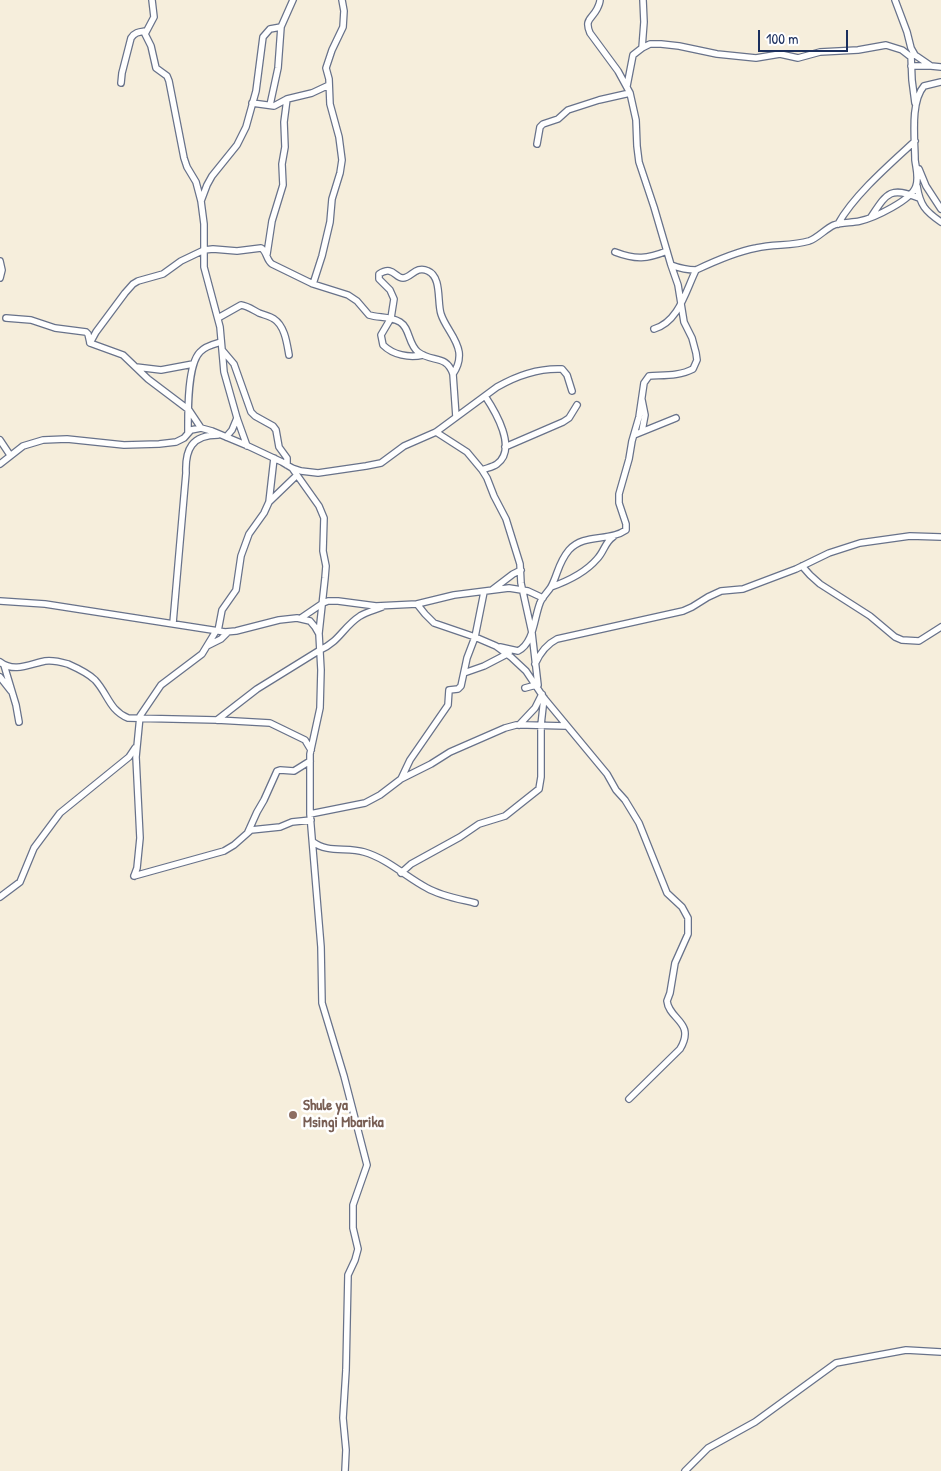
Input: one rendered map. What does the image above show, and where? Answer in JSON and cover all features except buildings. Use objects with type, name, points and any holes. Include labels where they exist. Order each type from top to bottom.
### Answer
[{"type":"street","points":[[152,0],[154,17],[146,31],[146,36],[151,46],[156,68],[167,76],[169,81],[186,164],[196,182],[201,201],[204,224],[204,267],[218,318],[224,372],[236,418],[247,446]]},
{"type":"street","points":[[270,105],[278,68],[281,27],[294,0]]},
{"type":"street","points":[[313,284],[330,222],[332,199],[342,160],[341,146],[330,104],[329,76],[326,68],[343,27],[344,11],[342,0]]},
{"type":"street","points":[[551,587],[578,575],[590,567],[599,557],[606,542],[625,531],[619,494],[639,418],[644,384],[649,376],[683,373],[693,369],[696,365],[696,353],[692,338],[684,322],[678,285],[639,162],[636,120],[630,93],[611,61],[588,29],[589,20],[596,11],[600,0]]},
{"type":"street","points":[[642,48],[643,0]]},
{"type":"street","points":[[895,0],[911,48],[913,94],[916,104],[915,161],[918,176],[918,198]]},
{"type":"street","points":[[201,201],[212,176],[242,137],[246,127],[256,91],[263,37],[270,29],[281,27]]},
{"type":"street","points":[[121,84],[122,72],[132,38],[138,32],[146,31]]},
{"type":"street","points":[[627,86],[631,58],[642,48],[650,44],[680,46],[717,54],[756,58],[780,54],[798,58],[820,52],[858,50],[886,45],[902,50],[911,57]]},
{"type":"street","points":[[911,48],[915,55],[931,66]]},
{"type":"street","points":[[911,66],[941,67]]},
{"type":"street","points":[[916,104],[924,86],[941,82]]},
{"type":"street","points":[[252,103],[274,106],[287,99],[312,93],[329,85]]},
{"type":"street","points":[[538,144],[540,126],[558,119],[568,110],[630,93]]},
{"type":"street","points":[[267,258],[274,214],[283,185],[284,114],[287,99]]},
{"type":"street","points":[[838,224],[860,195],[899,154],[915,141]]},
{"type":"street","points":[[915,161],[926,186],[941,209]]},
{"type":"street","points":[[671,264],[678,268],[696,270],[733,254],[754,248],[810,241],[838,224],[852,223],[870,218],[911,195],[917,186]]},
{"type":"street","points":[[870,218],[887,196],[895,192],[902,192],[918,198],[931,215],[941,222]]},
{"type":"street","points":[[90,343],[101,324],[133,284],[138,281],[163,274],[181,261],[204,250],[238,251],[259,248],[269,239]]},
{"type":"street","points":[[259,248],[265,251],[267,258],[272,264],[313,284],[348,295],[357,301],[369,315],[391,318],[404,325],[415,348],[423,355]]},
{"type":"street","points":[[615,252],[638,258],[667,251]]},
{"type":"street","points":[[0,261],[2,270],[0,278]]},
{"type":"street","points":[[453,374],[458,364],[459,352],[441,316],[438,290],[431,273],[427,270],[417,270],[401,278],[390,271],[381,272],[379,279],[392,294],[393,308],[391,318],[381,335],[383,344],[390,350],[407,356],[423,355],[444,361],[451,368],[453,374],[456,417]]},
{"type":"street","points":[[654,329],[664,325],[680,307],[696,270]]},
{"type":"street","points":[[218,318],[241,305],[274,318],[283,329],[289,356]]},
{"type":"street","points":[[6,318],[30,320],[60,329],[83,331],[88,334],[90,343]]},
{"type":"street","points":[[188,432],[193,364],[199,352],[204,348],[221,342]]},
{"type":"street","points":[[90,343],[123,355],[148,379],[189,410],[201,428]]},
{"type":"street","points":[[222,351],[234,364],[251,412],[255,416],[269,422],[276,430],[280,446],[287,458],[289,467],[319,506],[324,516],[323,548],[326,566],[319,634],[320,708],[310,761],[312,842],[321,953],[322,1003],[344,1076],[367,1165],[354,1205],[353,1228],[358,1249],[348,1275],[343,1418],[346,1450],[345,1471]]},
{"type":"street","points":[[136,367],[161,370],[193,364]]},
{"type":"street","points":[[0,464],[23,446],[43,440],[67,439],[124,444],[159,444],[176,442],[184,438],[188,432],[201,428],[247,446],[301,472],[318,473],[381,463],[404,446],[436,432],[485,396],[508,381],[520,376],[552,369],[565,370],[572,391]]},
{"type":"street","points":[[482,470],[498,464],[503,458],[505,447],[501,424],[485,396]]},
{"type":"street","points":[[642,398],[645,409],[642,431]]},
{"type":"street","points":[[505,447],[563,422],[569,418],[577,405]]},
{"type":"street","points":[[173,623],[188,449],[197,440],[209,435],[223,436],[232,430],[236,418]]},
{"type":"street","points":[[634,435],[676,418]]},
{"type":"street","points":[[436,432],[467,452],[482,470],[506,519],[519,559],[520,580],[532,633],[537,686]]},
{"type":"street","points":[[0,440],[10,455]]},
{"type":"street","points":[[274,458],[269,502],[264,513],[249,534],[241,559],[236,590],[222,610],[217,631],[202,655],[161,685],[141,715],[137,746],[136,780],[140,838],[137,868],[134,876],[224,851],[254,829],[280,827],[292,822],[365,803],[380,795],[401,779],[450,752],[505,728],[520,725],[566,726]]},
{"type":"street","points":[[269,502],[296,476]]},
{"type":"street","points":[[464,673],[522,649],[532,633],[537,612],[543,598],[551,587],[561,560],[571,547],[590,538],[616,535]]},
{"type":"street","points":[[535,664],[541,652],[557,639],[683,611],[708,596],[721,591],[743,589],[802,566],[829,553],[860,543],[910,536],[941,537]]},
{"type":"street","points":[[802,566],[820,584],[870,616],[895,637],[919,641],[941,627]]},
{"type":"street","points":[[301,618],[323,603],[338,601],[372,605],[417,604],[450,595],[483,594],[521,570]]},
{"type":"street","points":[[492,590],[509,588],[522,590],[543,598]]},
{"type":"street","points":[[401,779],[410,760],[448,705],[450,690],[461,686],[467,658],[475,637],[483,594]]},
{"type":"street","points":[[0,601],[45,604],[228,632],[289,618],[301,618],[310,621],[319,634]]},
{"type":"street","points":[[417,604],[434,623],[496,646],[518,651],[541,652]]},
{"type":"street","points":[[217,720],[257,689],[336,641],[349,625],[360,616],[387,605]]},
{"type":"street","points":[[207,646],[221,639],[228,632]]},
{"type":"street","points":[[496,646],[526,671],[566,726],[607,774],[634,816],[648,844],[667,893],[682,906],[688,918],[688,934],[675,963],[667,1001],[670,1010],[683,1023],[685,1034],[683,1044],[628,1099]]},
{"type":"street","points":[[2,664],[26,667],[49,661],[70,665],[96,681],[118,713],[128,718],[271,723],[305,740],[311,750]]},
{"type":"street","points":[[2,664],[13,692],[19,722]]},
{"type":"street","points":[[0,677],[13,692]]},
{"type":"street","points":[[525,688],[537,686]]},
{"type":"street","points":[[520,725],[543,696]]},
{"type":"street","points":[[401,873],[411,864],[460,838],[480,824],[505,816],[539,789],[543,696]]},
{"type":"street","points":[[0,897],[20,882],[34,848],[60,813],[129,757],[137,746]]},
{"type":"street","points":[[248,832],[278,770],[294,771],[310,761]]},
{"type":"street","points":[[312,842],[322,848],[353,850],[369,854],[385,861],[401,873],[432,891],[475,903]]},
{"type":"street","points":[[685,1471],[708,1448],[755,1422],[836,1363],[906,1350],[941,1352]]},
{"type":"place","name":"Shule ya Msingi Mbarika","points":[[293,1115]]}]
